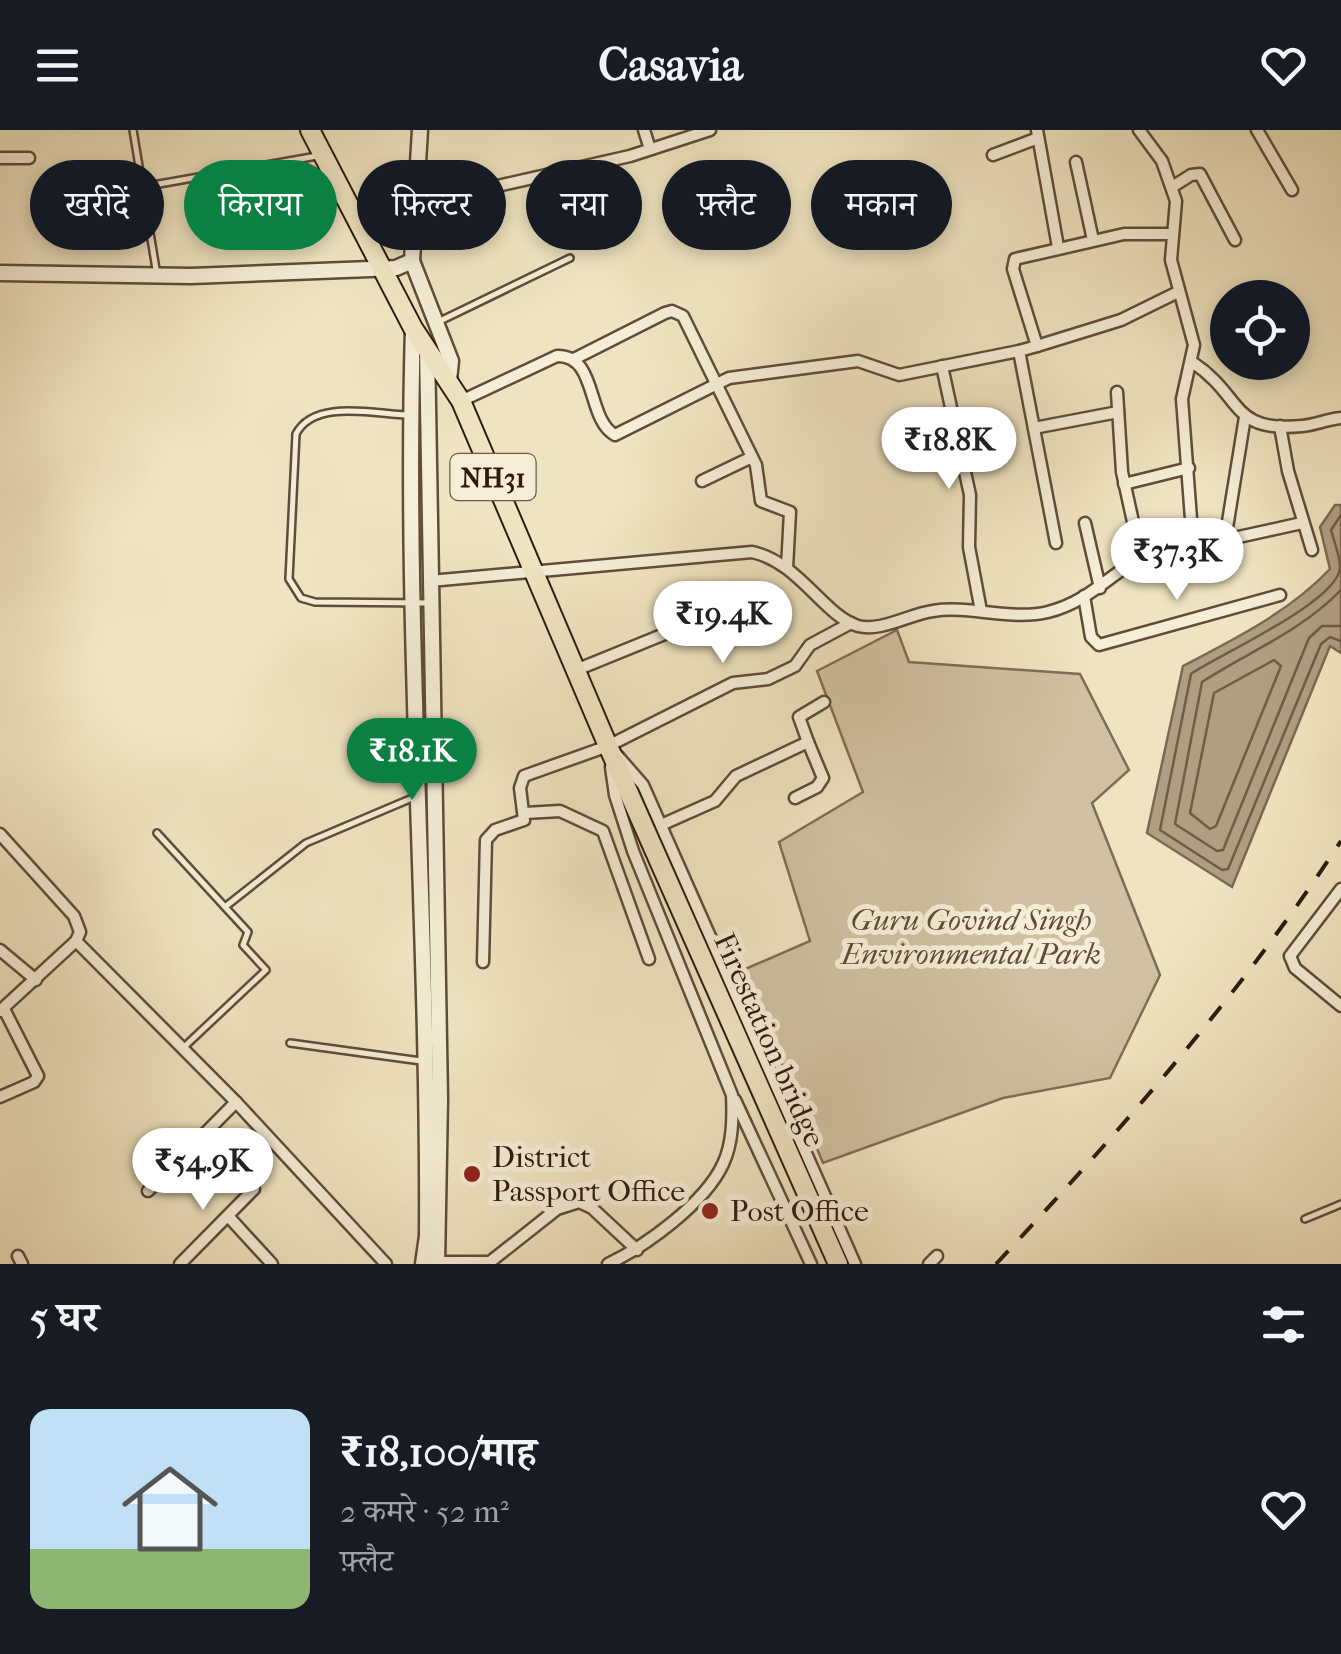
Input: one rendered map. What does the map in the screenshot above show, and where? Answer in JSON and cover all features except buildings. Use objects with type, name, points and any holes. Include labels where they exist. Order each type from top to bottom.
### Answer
[{"type":"highway","name":"NH31","points":[[310,130],[413,328],[462,401],[608,746],[655,831]]},
{"type":"highway","name":"Firestation bridge","points":[[655,831],[838,1264]]},
{"type":"street","points":[[644,130],[650,150]]},
{"type":"street","points":[[506,184],[650,150],[710,130]]},
{"type":"street","points":[[1139,130],[1162,161],[1176,201],[1171,260],[1194,344],[1182,399],[1190,527],[1178,542]]},
{"type":"street","points":[[1258,130],[1292,190]]},
{"type":"street","points":[[422,160],[425,131]]},
{"type":"street","points":[[993,155],[1037,134],[1058,247]]},
{"type":"street","points":[[0,158],[29,158]]},
{"type":"street","points":[[1076,162],[1093,240]]},
{"type":"street","points":[[1172,187],[1200,174],[1235,240]]},
{"type":"street","points":[[1037,346],[1013,264],[1020,257],[1124,234],[1173,234]]},
{"type":"street","points":[[413,250],[412,261],[451,362],[449,380]]},
{"type":"street","points":[[0,273],[157,275],[384,270],[412,261]]},
{"type":"street","points":[[574,359],[606,428],[615,435],[716,382],[858,362],[892,375],[1020,351],[1121,320],[1178,292]]},
{"type":"street","points":[[462,401],[557,356],[574,359],[672,311],[682,316],[752,457],[761,501],[790,512],[787,568]]},
{"type":"street","points":[[413,328],[410,415],[434,790],[434,1063]]},
{"type":"street","points":[[427,346],[430,581],[422,602],[417,796],[441,1238],[432,1263],[490,1262],[557,1209],[579,1202],[592,1208],[636,1250]]},
{"type":"street","points":[[1020,351],[1056,543]]},
{"type":"street","points":[[1192,362],[1220,383],[1245,417],[1258,425],[1341,418]]},
{"type":"street","points":[[942,366],[970,495],[968,548],[981,611]]},
{"type":"street","points":[[1117,392],[1124,484],[1141,558]]},
{"type":"street","points":[[1034,428],[1118,412]]},
{"type":"street","points":[[1225,540],[1245,417]]},
{"type":"street","points":[[1280,426],[1312,550]]},
{"type":"street","points":[[702,481],[752,457]]},
{"type":"street","points":[[1124,484],[1189,468]]},
{"type":"street","points":[[1085,522],[1100,588]]},
{"type":"street","points":[[430,581],[737,551],[765,555],[787,568],[851,623],[875,627],[930,611],[1045,613],[1100,588],[1141,558],[1178,542],[1225,540],[1302,523]]},
{"type":"street","points":[[1084,596],[1091,637],[1099,645],[1280,595]]},
{"type":"street","points":[[483,962],[486,840],[495,830],[524,820],[520,788],[524,776],[608,746],[733,683],[768,679],[795,666],[806,648],[851,623]]},
{"type":"street","points":[[576,670],[667,632]]},
{"type":"street","points":[[794,798],[817,787],[822,778],[799,717],[824,702]]},
{"type":"street","points":[[808,742],[736,776],[715,802],[655,831],[855,1264]]},
{"type":"street","points":[[608,746],[615,795],[632,851],[732,1095],[810,1264]]},
{"type":"street","points":[[526,813],[560,811],[603,830],[649,959]]},
{"type":"street","points":[[0,834],[74,916],[80,932],[76,941],[2,1010],[38,1076],[34,1082],[0,1097]]},
{"type":"street","points":[[1341,889],[1290,956],[1295,968],[1341,1006]]},
{"type":"street","points":[[76,941],[236,1102],[386,1264]]},
{"type":"street","points":[[0,950],[36,980]]},
{"type":"street","points":[[608,1264],[636,1250],[715,1177],[725,1161],[733,1122],[732,1095]]},
{"type":"street","points":[[148,1191],[236,1102]]},
{"type":"street","points":[[180,1264],[254,1190]]},
{"type":"street","points":[[228,1216],[272,1264]]},
{"type":"lane","points":[[133,130],[138,160]]},
{"type":"lane","points":[[164,183],[322,155]]},
{"type":"lane","points":[[153,250],[157,275]]},
{"type":"lane","points":[[436,323],[570,258]]},
{"type":"lane","points":[[410,415],[324,412],[301,425],[296,434],[289,579],[300,598],[314,602],[422,602]]},
{"type":"lane","points":[[225,906],[306,842],[434,790]]},
{"type":"lane","points":[[157,833],[248,932],[243,944],[266,970],[182,1048]]},
{"type":"lane","points":[[290,1043],[434,1063]]},
{"type":"lane","points":[[1305,1219],[1341,1204]]},
{"type":"green space","name":"Guru Govind Singh Environmental Park","points":[[897,630],[909,662],[1080,674],[1129,770],[1092,803],[1160,975],[1110,1078],[1003,1098],[823,1163],[743,970],[810,941],[779,842],[863,792],[817,671]]},
{"type":"water","points":[[1335,505],[1341,505],[1341,653],[1330,646],[1232,887],[1147,833],[1183,666],[1279,612],[1330,569],[1320,527]]},
{"type":"railway","points":[[996,1264],[1178,1060],[1303,898],[1341,841]]},
{"type":"place","name":"District Passport Office","points":[[472,1174]]},
{"type":"place","name":"Post Office","points":[[710,1211]]}]
